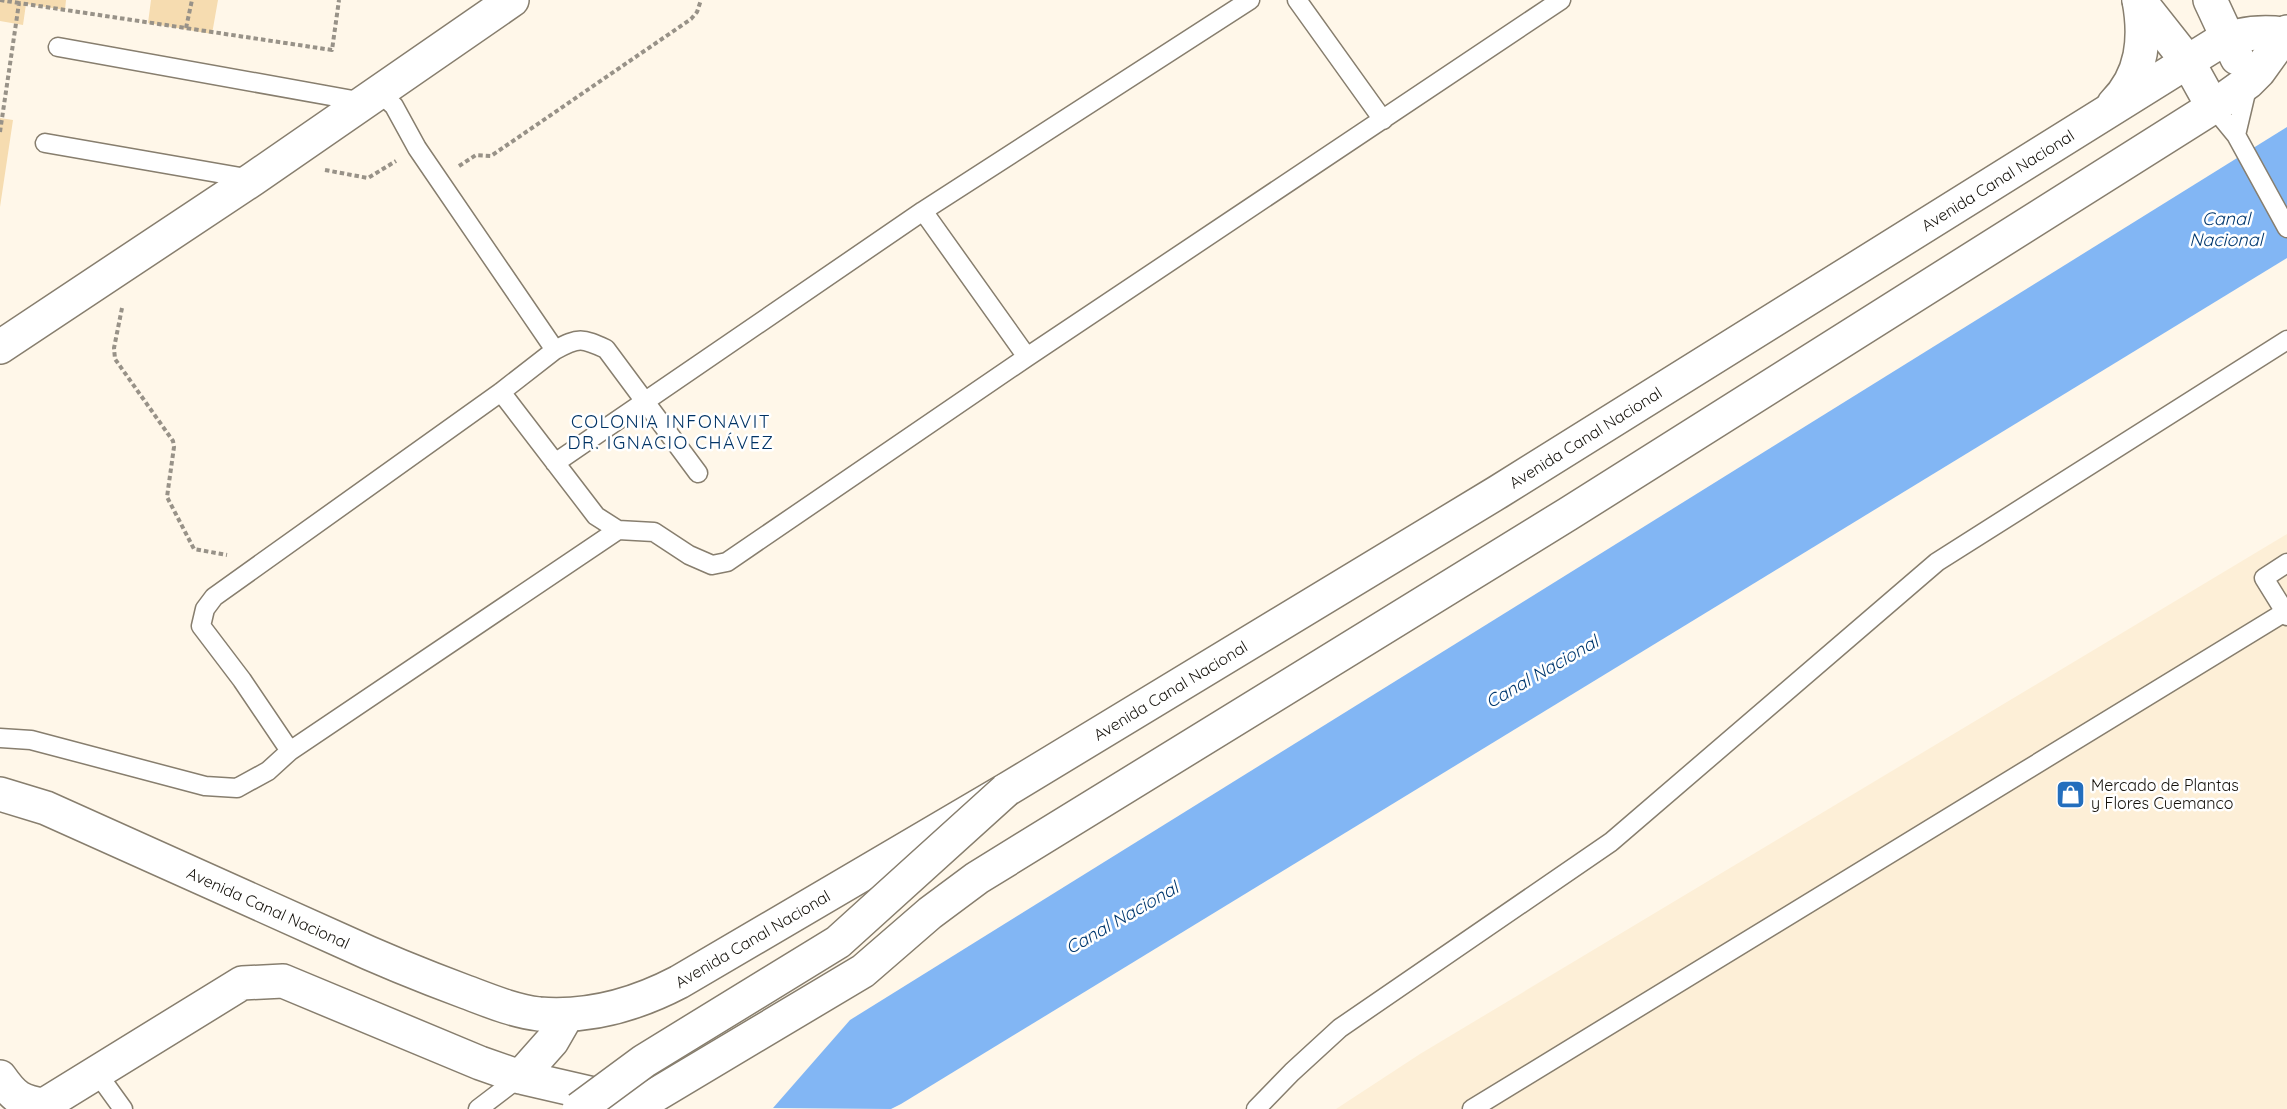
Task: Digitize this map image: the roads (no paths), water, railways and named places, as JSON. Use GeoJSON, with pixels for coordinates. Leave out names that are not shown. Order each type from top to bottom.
{"type":"FeatureCollection","features":[{"type":"Feature","properties":{"kind":"main road"},"geometry":{"type":"LineString","coordinates":[[0,346],[254,179],[512,0]]}},
{"type":"Feature","properties":{"kind":"main road"},"geometry":{"type":"LineString","coordinates":[[2139,0],[2188,62],[2213,107]]}},
{"type":"Feature","properties":{"kind":"main road"},"geometry":{"type":"LineString","coordinates":[[2104,114],[2121,98],[2133,79],[2141,57],[2144,38],[2139,0]]}},
{"type":"Feature","properties":{"kind":"main road"},"geometry":{"type":"LineString","coordinates":[[2210,0],[2248,82]]}},
{"type":"Feature","properties":{"kind":"main road","name":"Avenida Canal Nacional"},"geometry":{"type":"LineString","coordinates":[[0,794],[46,808],[406,970],[509,1008],[538,1014],[567,1015],[597,1012],[653,996],[1006,790],[1498,492],[2228,38],[2254,32],[2286,33]]}},
{"type":"Feature","properties":{"kind":"main road","name":"Avenida Canal Nacional"},"geometry":{"type":"LineString","coordinates":[[635,1107],[863,971],[930,913],[977,878],[1568,514],[2213,107],[2248,82],[2259,71],[2286,33]]}},
{"type":"Feature","properties":{"kind":"main road"},"geometry":{"type":"LineString","coordinates":[[579,1109],[644,1061],[838,942],[1006,790]]}},
{"type":"Feature","properties":{"kind":"main road"},"geometry":{"type":"LineString","coordinates":[[0,1077],[11,1094],[27,1103],[44,1106],[242,983],[283,981],[480,1063],[520,1077],[635,1107]]}},
{"type":"Feature","properties":{"kind":"main road"},"geometry":{"type":"LineString","coordinates":[[520,1077],[552,1041],[567,1015]]}},
{"type":"Feature","properties":{"kind":"lane"},"geometry":{"type":"LineString","coordinates":[[555,463],[923,211],[1250,0]]}},
{"type":"Feature","properties":{"kind":"lane"},"geometry":{"type":"LineString","coordinates":[[1297,0],[1383,120]]}},
{"type":"Feature","properties":{"kind":"lane"},"geometry":{"type":"LineString","coordinates":[[501,392],[596,516],[618,530],[654,532],[689,555],[712,565],[727,562],[1027,357],[1561,0]]}},
{"type":"Feature","properties":{"kind":"lane"},"geometry":{"type":"LineString","coordinates":[[58,47],[372,97],[394,106],[417,148],[555,350]]}},
{"type":"Feature","properties":{"kind":"lane"},"geometry":{"type":"LineString","coordinates":[[2239,141],[2248,82]]}},
{"type":"Feature","properties":{"kind":"lane"},"geometry":{"type":"LineString","coordinates":[[2213,107],[2239,141],[2287,228]]}},
{"type":"Feature","properties":{"kind":"lane"},"geometry":{"type":"LineString","coordinates":[[45,143],[254,179]]}},
{"type":"Feature","properties":{"kind":"lane"},"geometry":{"type":"LineString","coordinates":[[923,211],[1027,357]]}},
{"type":"Feature","properties":{"kind":"lane"},"geometry":{"type":"LineString","coordinates":[[290,751],[242,680],[201,626],[205,609],[214,597],[501,392],[555,350],[573,340],[589,342],[606,349],[698,473]]}},
{"type":"Feature","properties":{"kind":"lane"},"geometry":{"type":"LineString","coordinates":[[1256,1109],[1292,1071],[1340,1028],[1611,842],[1936,562],[2287,340]]}},
{"type":"Feature","properties":{"kind":"lane"},"geometry":{"type":"LineString","coordinates":[[0,738],[31,740],[194,783],[237,788],[268,771],[290,751],[618,530]]}},
{"type":"Feature","properties":{"kind":"lane"},"geometry":{"type":"LineString","coordinates":[[1472,1109],[2286,614],[2264,578],[2287,563]]}},
{"type":"Feature","properties":{"kind":"lane"},"geometry":{"type":"LineString","coordinates":[[97,1072],[123,1109]]}},
{"type":"Feature","properties":{"kind":"lane"},"geometry":{"type":"LineString","coordinates":[[477,1109],[520,1077]]}},
{"type":"Feature","properties":{"kind":"water","name":"Canal Nacional"},"geometry":{"type":"Polygon","coordinates":[[[2287,127],[2287,258],[901,1104],[891,1109],[773,1108],[850,1020],[2287,127]]]}},
{"type":"Feature","properties":{"kind":"place","name":"Mercado de Plantas y Flores Cuemanco"},"geometry":{"type":"Point","coordinates":[2070,794]}},
{"type":"Feature","properties":{"kind":"district","name":"COLONIA INFONAVIT DR. IGNACIO CHÁVEZ"},"geometry":{"type":"Point","coordinates":[671,432]}}]}
